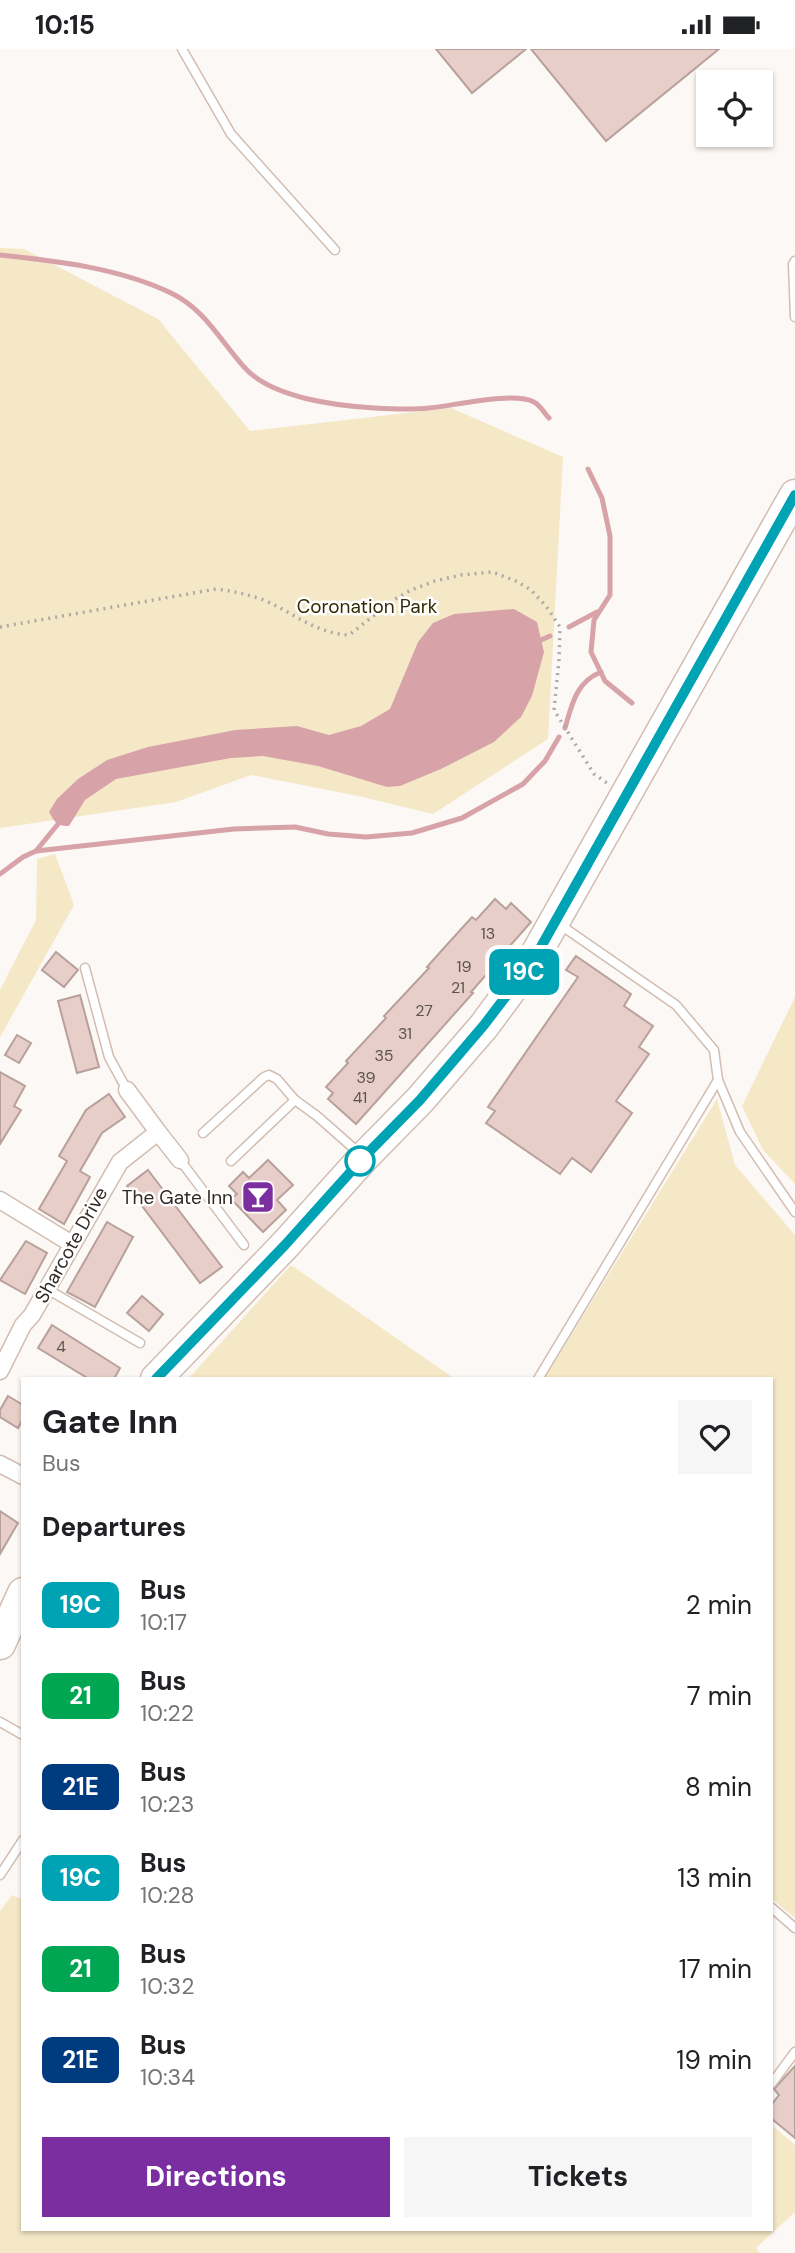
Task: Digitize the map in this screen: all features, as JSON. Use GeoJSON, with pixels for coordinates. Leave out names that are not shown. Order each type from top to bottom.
{"type":"FeatureCollection","features":[{"type":"Feature","properties":{"kind":"highway"},"geometry":{"type":"LineString","coordinates":[[158,1377],[420,1100],[484,1025],[533,961],[795,495]]}},
{"type":"Feature","properties":{"kind":"highway"},"geometry":{"type":"LineString","coordinates":[[0,1644],[21,1597]]}},
{"type":"Feature","properties":{"kind":"street"},"geometry":{"type":"LineString","coordinates":[[127,1090],[180,1160]]}},
{"type":"Feature","properties":{"kind":"street","name":"Sharcote Drive"},"geometry":{"type":"LineString","coordinates":[[0,1371],[23,1325],[32,1315],[120,1162],[158,1132]]}},
{"type":"Feature","properties":{"kind":"street"},"geometry":{"type":"LineString","coordinates":[[0,1200],[72,1244]]}},
{"type":"Feature","properties":{"kind":"street"},"geometry":{"type":"LineString","coordinates":[[0,1464],[21,1475]]}},
{"type":"Feature","properties":{"kind":"lane"},"geometry":{"type":"LineString","coordinates":[[182,49],[231,134],[335,250]]}},
{"type":"Feature","properties":{"kind":"lane"},"geometry":{"type":"LineString","coordinates":[[795,261],[795,317]]}},
{"type":"Feature","properties":{"kind":"lane"},"geometry":{"type":"LineString","coordinates":[[555,922],[676,1005],[714,1050],[718,1080],[740,1132],[795,1212]]}},
{"type":"Feature","properties":{"kind":"lane"},"geometry":{"type":"LineString","coordinates":[[85,968],[109,1057],[127,1090]]}},
{"type":"Feature","properties":{"kind":"lane"},"geometry":{"type":"LineString","coordinates":[[203,1133],[269,1075],[277,1079],[295,1100],[364,1157]]}},
{"type":"Feature","properties":{"kind":"lane"},"geometry":{"type":"LineString","coordinates":[[539,1377],[718,1080]]}},
{"type":"Feature","properties":{"kind":"lane"},"geometry":{"type":"LineString","coordinates":[[231,1161],[295,1100]]}},
{"type":"Feature","properties":{"kind":"lane"},"geometry":{"type":"LineString","coordinates":[[180,1160],[244,1245]]}},
{"type":"Feature","properties":{"kind":"lane"},"geometry":{"type":"LineString","coordinates":[[47,1289],[140,1343]]}},
{"type":"Feature","properties":{"kind":"lane"},"geometry":{"type":"LineString","coordinates":[[0,1723],[21,1734]]}},
{"type":"Feature","properties":{"kind":"lane"},"geometry":{"type":"LineString","coordinates":[[0,1875],[21,1843]]}},
{"type":"Feature","properties":{"kind":"lane"},"geometry":{"type":"LineString","coordinates":[[773,1909],[795,1928]]}},
{"type":"Feature","properties":{"kind":"lane"},"geometry":{"type":"LineString","coordinates":[[773,2082],[795,2052]]}},
{"type":"Feature","properties":{"kind":"path"},"geometry":{"type":"LineString","coordinates":[[0,627],[216,589],[263,600],[331,634],[349,635],[395,599],[411,590],[461,575],[492,572],[531,590],[560,627],[554,711],[594,774],[627,795]]}},
{"type":"Feature","properties":{"kind":"green space","name":"Coronation Park"},"geometry":{"type":"Polygon","coordinates":[[[0,248],[24,249],[158,319],[250,431],[451,408],[563,457],[548,739],[433,814],[251,775],[176,802],[0,828],[0,248]]]}},
{"type":"Feature","properties":{"kind":"green space"},"geometry":{"type":"Polygon","coordinates":[[[55,854],[74,905],[0,1037],[0,990],[36,920],[37,859],[55,854]]]}},
{"type":"Feature","properties":{"kind":"green space"},"geometry":{"type":"Polygon","coordinates":[[[795,997],[795,1184],[763,1150],[742,1106],[795,997]]]}},
{"type":"Feature","properties":{"kind":"green space"},"geometry":{"type":"Polygon","coordinates":[[[717,1099],[735,1165],[795,1235],[795,1918],[773,1900],[773,1377],[545,1377],[717,1099]]]}},
{"type":"Feature","properties":{"kind":"green space"},"geometry":{"type":"Polygon","coordinates":[[[291,1265],[452,1377],[190,1377],[291,1265]]]}},
{"type":"Feature","properties":{"kind":"green space"},"geometry":{"type":"Polygon","coordinates":[[[12,1895],[21,1899],[21,2231],[773,2231],[773,2126],[795,2145],[795,2212],[756,2248],[760,2253],[0,2253],[0,1911],[12,1895]]]}},
{"type":"Feature","properties":{"kind":"shaded area"},"geometry":{"type":"Polygon","coordinates":[[[514,609],[537,622],[544,652],[532,696],[521,717],[494,742],[441,769],[400,786],[387,787],[318,766],[263,756],[231,758],[116,779],[85,800],[69,826],[56,823],[49,812],[57,799],[78,779],[107,760],[148,747],[235,730],[297,726],[329,735],[361,726],[390,709],[418,642],[433,623],[454,614],[514,609]]]}},
{"type":"Feature","properties":{"kind":"building"},"geometry":{"type":"Polygon","coordinates":[[[436,49],[526,49],[472,93],[436,49]]]}},
{"type":"Feature","properties":{"kind":"building"},"geometry":{"type":"Polygon","coordinates":[[[531,49],[719,49],[606,141],[531,49]]]}},
{"type":"Feature","properties":{"kind":"building"},"geometry":{"type":"Polygon","coordinates":[[[495,899],[506,909],[511,903],[531,922],[492,966],[471,992],[473,993],[356,1124],[328,1099],[333,1093],[326,1087],[443,949],[472,917],[476,920],[495,899]]]}},
{"type":"Feature","properties":{"kind":"building"},"geometry":{"type":"Polygon","coordinates":[[[56,952],[78,970],[64,987],[42,970],[56,952]]]}},
{"type":"Feature","properties":{"kind":"building"},"geometry":{"type":"Polygon","coordinates":[[[576,956],[631,994],[624,1006],[653,1026],[639,1047],[649,1054],[616,1101],[632,1113],[591,1172],[572,1158],[560,1174],[486,1123],[495,1111],[488,1107],[578,977],[566,970],[576,956]]]}},
{"type":"Feature","properties":{"kind":"building"},"geometry":{"type":"Polygon","coordinates":[[[80,995],[99,1067],[77,1073],[58,1001],[80,995]]]}},
{"type":"Feature","properties":{"kind":"building"},"geometry":{"type":"Polygon","coordinates":[[[17,1035],[31,1043],[19,1063],[5,1055],[17,1035]]]}},
{"type":"Feature","properties":{"kind":"building"},"geometry":{"type":"Polygon","coordinates":[[[0,1072],[25,1086],[14,1106],[21,1110],[0,1144],[0,1072]]]}},
{"type":"Feature","properties":{"kind":"building"},"geometry":{"type":"Polygon","coordinates":[[[109,1094],[125,1117],[102,1133],[80,1171],[90,1177],[64,1224],[39,1209],[67,1161],[59,1156],[86,1110],[109,1094]]]}},
{"type":"Feature","properties":{"kind":"building","name":"The Gate Inn"},"geometry":{"type":"Polygon","coordinates":[[[268,1160],[293,1185],[277,1200],[286,1210],[263,1232],[231,1199],[237,1194],[229,1186],[243,1172],[249,1178],[268,1160]]]}},
{"type":"Feature","properties":{"kind":"building"},"geometry":{"type":"Polygon","coordinates":[[[148,1170],[222,1267],[200,1283],[127,1186],[148,1170]]]}},
{"type":"Feature","properties":{"kind":"building"},"geometry":{"type":"Polygon","coordinates":[[[107,1222],[133,1237],[95,1307],[67,1292],[107,1222]]]}},
{"type":"Feature","properties":{"kind":"building"},"geometry":{"type":"Polygon","coordinates":[[[26,1241],[47,1253],[25,1294],[0,1280],[26,1241]]]}},
{"type":"Feature","properties":{"kind":"building"},"geometry":{"type":"Polygon","coordinates":[[[142,1296],[163,1314],[149,1331],[127,1313],[142,1296]]]}},
{"type":"Feature","properties":{"kind":"building"},"geometry":{"type":"Polygon","coordinates":[[[52,1325],[120,1368],[115,1377],[86,1377],[38,1348],[52,1325]]]}},
{"type":"Feature","properties":{"kind":"building"},"geometry":{"type":"Polygon","coordinates":[[[8,1396],[21,1404],[21,1423],[18,1428],[0,1417],[0,1410],[8,1396]]]}},
{"type":"Feature","properties":{"kind":"building"},"geometry":{"type":"Polygon","coordinates":[[[0,1511],[18,1523],[0,1554],[0,1511]]]}},
{"type":"Feature","properties":{"kind":"building"},"geometry":{"type":"Polygon","coordinates":[[[795,2066],[795,2138],[773,2120],[773,2103],[779,2095],[774,2089],[795,2066]]]}},
{"type":"Feature","properties":{"kind":"waterway"},"geometry":{"type":"LineString","coordinates":[[0,255],[65,263],[109,272],[151,284],[171,293],[203,317],[245,368],[271,387],[288,393],[342,405],[395,409],[525,399],[536,403],[549,418]]}},
{"type":"Feature","properties":{"kind":"waterway"},"geometry":{"type":"LineString","coordinates":[[588,469],[602,498],[610,536],[610,595],[594,620],[591,652],[605,681],[632,703]]}},
{"type":"Feature","properties":{"kind":"waterway"},"geometry":{"type":"LineString","coordinates":[[569,627],[597,612]]}},
{"type":"Feature","properties":{"kind":"waterway"},"geometry":{"type":"LineString","coordinates":[[541,640],[550,636]]}},
{"type":"Feature","properties":{"kind":"waterway"},"geometry":{"type":"LineString","coordinates":[[565,728],[580,688],[601,672]]}},
{"type":"Feature","properties":{"kind":"waterway"},"geometry":{"type":"LineString","coordinates":[[0,874],[36,851],[234,829],[295,827],[328,834],[366,837],[412,833],[462,818],[523,784],[545,761],[559,737]]}},
{"type":"Feature","properties":{"kind":"waterway"},"geometry":{"type":"LineString","coordinates":[[36,851],[58,824]]}},
{"type":"Feature","properties":{"kind":"bus line","name":"19C"},"geometry":{"type":"LineString","coordinates":[[158,1377],[420,1100],[484,1025],[533,961],[795,495]]}},
{"type":"Feature","properties":{"kind":"place","name":"The Gate Inn"},"geometry":{"type":"Point","coordinates":[258,1197]}}]}
